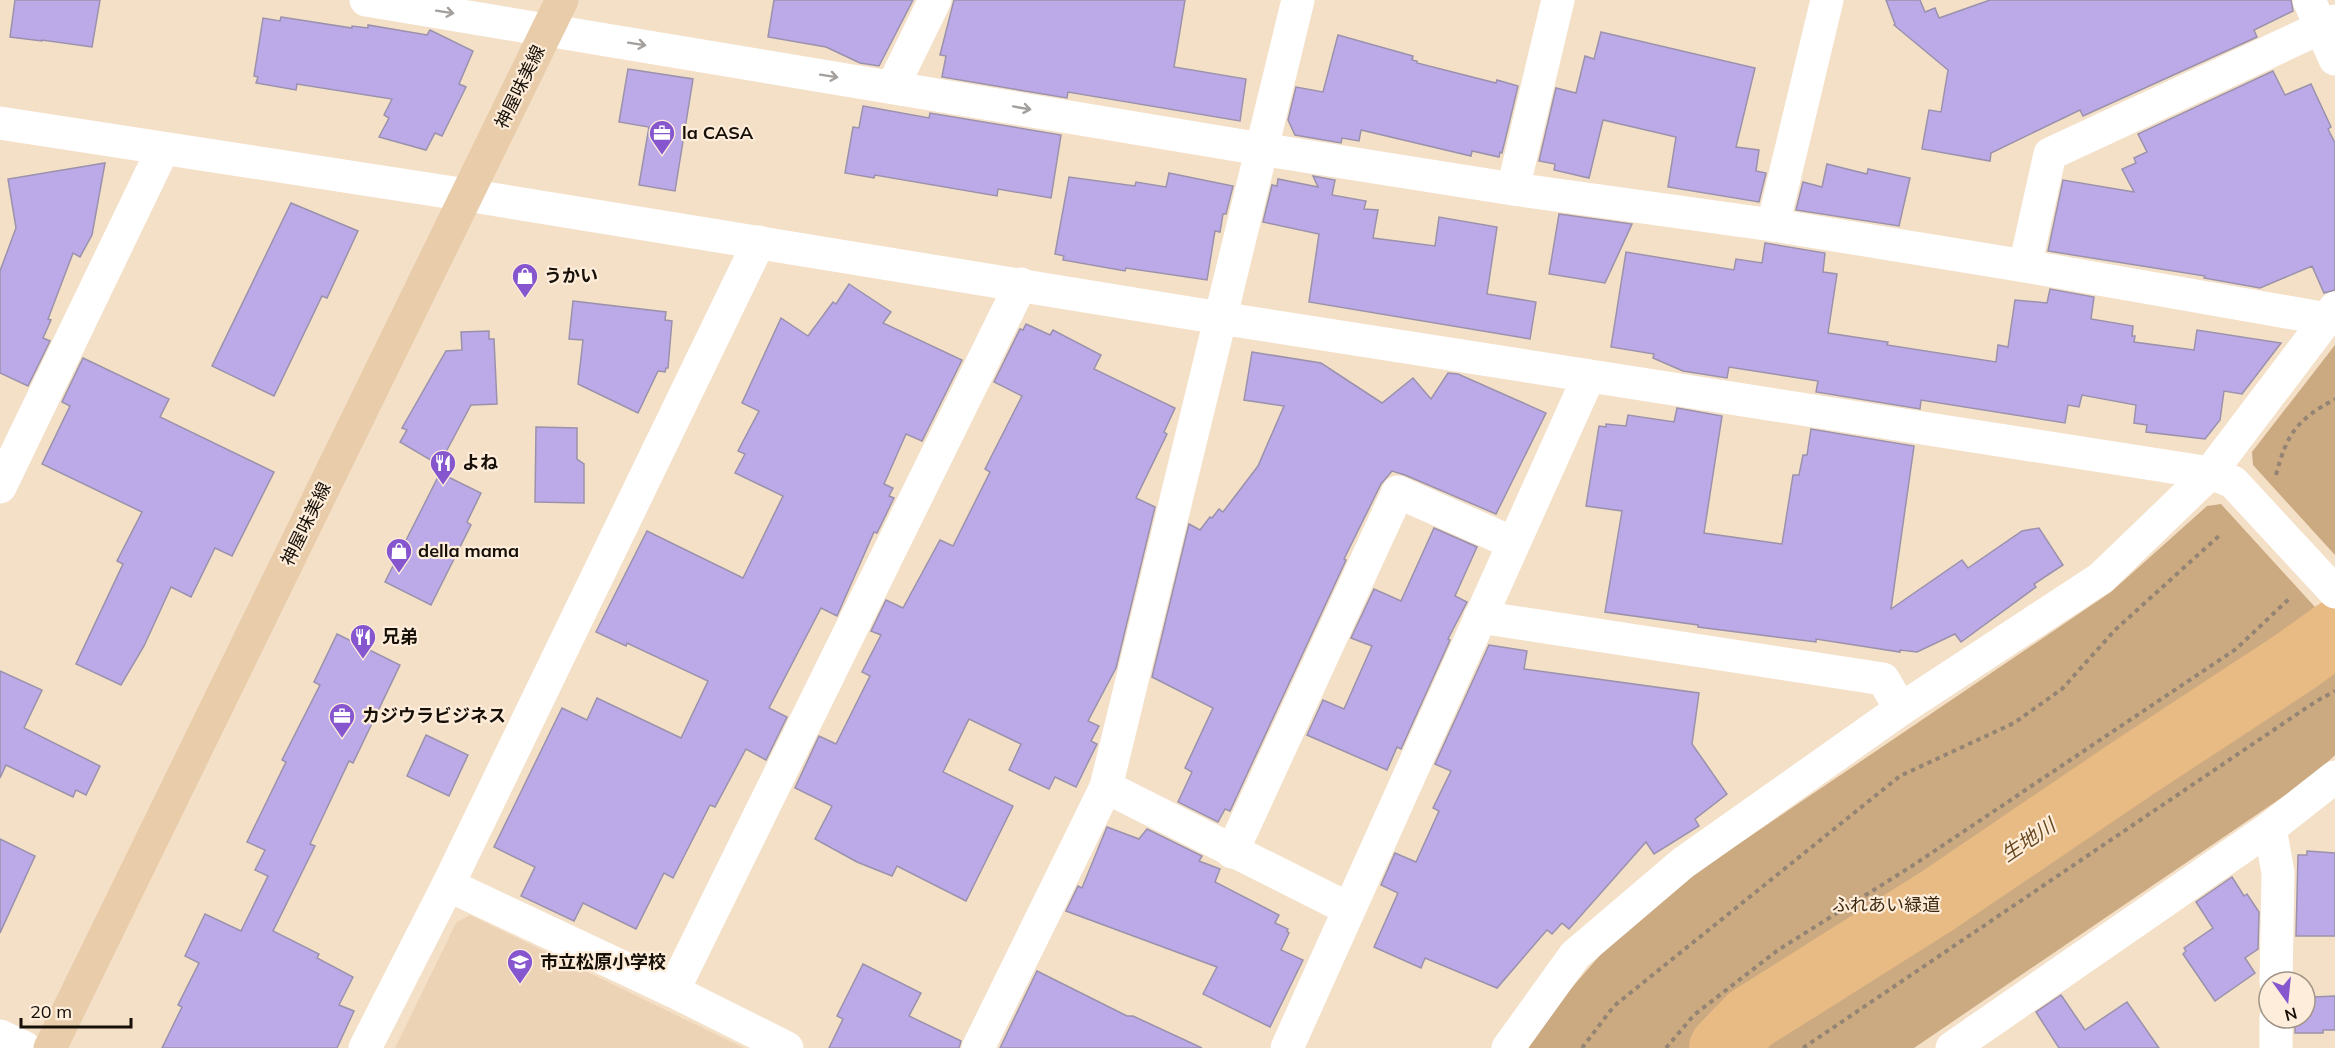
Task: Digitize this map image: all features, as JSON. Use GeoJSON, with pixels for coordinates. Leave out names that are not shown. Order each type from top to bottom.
{"type":"FeatureCollection","features":[{"type":"Feature","properties":{"kind":"main road","name":"神屋味美線"},"geometry":{"type":"LineString","coordinates":[[50,1048],[562,0]]}},
{"type":"Feature","properties":{"kind":"street"},"geometry":{"type":"LineString","coordinates":[[366,0],[893,86],[1260,149],[1514,189],[1773,225],[2331,314],[2221,477],[2101,578],[1901,709],[1683,863],[1575,955],[1508,1048]]}},
{"type":"Feature","properties":{"kind":"street"},"geometry":{"type":"LineString","coordinates":[[893,86],[935,0]]}},
{"type":"Feature","properties":{"kind":"street"},"geometry":{"type":"LineString","coordinates":[[978,1048],[1106,788],[1298,0]]}},
{"type":"Feature","properties":{"kind":"street"},"geometry":{"type":"LineString","coordinates":[[1514,189],[1558,0]]}},
{"type":"Feature","properties":{"kind":"street"},"geometry":{"type":"LineString","coordinates":[[1773,225],[1827,0]]}},
{"type":"Feature","properties":{"kind":"street"},"geometry":{"type":"LineString","coordinates":[[2025,266],[2050,154],[2322,16],[2335,59]]}},
{"type":"Feature","properties":{"kind":"street"},"geometry":{"type":"LineString","coordinates":[[0,123],[467,195],[1220,318],[2221,477],[2335,592]]}},
{"type":"Feature","properties":{"kind":"street"},"geometry":{"type":"LineString","coordinates":[[0,487],[163,149]]}},
{"type":"Feature","properties":{"kind":"street"},"geometry":{"type":"LineString","coordinates":[[365,1048],[448,885],[759,242]]}},
{"type":"Feature","properties":{"kind":"street"},"geometry":{"type":"LineString","coordinates":[[673,991],[1021,284]]}},
{"type":"Feature","properties":{"kind":"street"},"geometry":{"type":"LineString","coordinates":[[1287,1048],[1589,376]]}},
{"type":"Feature","properties":{"kind":"street"},"geometry":{"type":"LineString","coordinates":[[1232,852],[1398,492],[1513,543]]}},
{"type":"Feature","properties":{"kind":"street"},"geometry":{"type":"LineString","coordinates":[[1480,617],[1883,679],[1901,709]]}},
{"type":"Feature","properties":{"kind":"street"},"geometry":{"type":"LineString","coordinates":[[1952,1048],[2270,828],[2335,777]]}},
{"type":"Feature","properties":{"kind":"street"},"geometry":{"type":"LineString","coordinates":[[1106,788],[1349,909]]}},
{"type":"Feature","properties":{"kind":"street"},"geometry":{"type":"LineString","coordinates":[[2270,828],[2278,873],[2277,970]]}},
{"type":"Feature","properties":{"kind":"street"},"geometry":{"type":"LineString","coordinates":[[448,885],[673,991],[787,1048]]}},
{"type":"Feature","properties":{"kind":"street"},"geometry":{"type":"LineString","coordinates":[[2276,1030],[2276,1048]]}},
{"type":"Feature","properties":{"kind":"street"},"geometry":{"type":"LineString","coordinates":[[0,1036],[25,1048]]}},
{"type":"Feature","properties":{"kind":"path"},"geometry":{"type":"LineString","coordinates":[[2276,475],[2284,445],[2308,414],[2335,399]]}},
{"type":"Feature","properties":{"kind":"path"},"geometry":{"type":"LineString","coordinates":[[1582,1048],[1614,1006],[1900,776],[2014,723],[2062,688],[2115,630],[2221,534]]}},
{"type":"Feature","properties":{"kind":"path"},"geometry":{"type":"LineString","coordinates":[[1666,1048],[1694,1015],[1778,950],[1912,866],[2236,650],[2293,595]]}},
{"type":"Feature","properties":{"kind":"path"},"geometry":{"type":"LineString","coordinates":[[1803,1048],[2314,702],[2335,691]]}},
{"type":"Feature","properties":{"kind":"shaded area","name":"市立松原小学校"},"geometry":{"type":"Polygon","coordinates":[[[470,915],[744,1048],[395,1048],[456,923],[470,915]]]}},
{"type":"Feature","properties":{"kind":"green space"},"geometry":{"type":"Polygon","coordinates":[[[2335,345],[2335,555],[2253,465],[2252,452],[2335,345]]]}},
{"type":"Feature","properties":{"kind":"green space","name":"ふれあい緑道"},"geometry":{"type":"Polygon","coordinates":[[[2221,504],[2335,629],[2335,755],[2312,777],[1914,1048],[1525,1048],[1554,1008],[1602,953],[1678,885],[2111,592],[2207,506],[2221,504]]]}},
{"type":"Feature","properties":{"kind":"building"},"geometry":{"type":"Polygon","coordinates":[[[15,0],[100,0],[92,47],[10,37],[15,0]]]}},
{"type":"Feature","properties":{"kind":"building"},"geometry":{"type":"Polygon","coordinates":[[[774,0],[913,0],[879,66],[860,63],[826,47],[768,37],[774,0]]]}},
{"type":"Feature","properties":{"kind":"building"},"geometry":{"type":"Polygon","coordinates":[[[954,0],[1185,0],[1174,67],[1246,79],[1240,121],[1068,92],[1067,98],[942,77],[946,56],[940,55],[954,0]]]}},
{"type":"Feature","properties":{"kind":"building"},"geometry":{"type":"Polygon","coordinates":[[[1886,0],[1920,0],[1925,12],[1935,8],[1939,18],[1990,0],[2291,0],[2293,11],[2254,30],[2257,37],[2083,116],[2080,110],[1991,153],[1990,161],[1922,149],[1929,110],[1941,112],[1948,70],[1894,25],[1886,0]]]}},
{"type":"Feature","properties":{"kind":"building"},"geometry":{"type":"Polygon","coordinates":[[[281,17],[352,28],[352,26],[368,28],[368,25],[427,35],[430,30],[473,51],[459,84],[466,87],[442,136],[435,133],[426,150],[379,137],[389,118],[384,115],[392,99],[297,84],[296,90],[256,83],[258,77],[254,76],[263,18],[280,21],[281,17]]]}},
{"type":"Feature","properties":{"kind":"building"},"geometry":{"type":"Polygon","coordinates":[[[1601,32],[1755,68],[1736,147],[1759,150],[1756,171],[1766,173],[1759,202],[1668,187],[1676,137],[1603,120],[1589,178],[1554,170],[1555,164],[1539,161],[1556,88],[1576,93],[1585,56],[1594,59],[1601,32]]]}},
{"type":"Feature","properties":{"kind":"building"},"geometry":{"type":"Polygon","coordinates":[[[1338,35],[1413,56],[1412,60],[1417,63],[1496,83],[1497,80],[1518,86],[1502,153],[1500,152],[1499,157],[1472,151],[1471,156],[1361,130],[1359,141],[1342,138],[1341,143],[1295,135],[1288,120],[1296,87],[1323,92],[1338,35]]]}},
{"type":"Feature","properties":{"kind":"building","name":"la CASA"},"geometry":{"type":"Polygon","coordinates":[[[628,69],[693,79],[675,191],[639,185],[649,127],[619,122],[628,69]]]}},
{"type":"Feature","properties":{"kind":"building"},"geometry":{"type":"Polygon","coordinates":[[[2273,71],[2285,95],[2311,84],[2331,127],[2328,129],[2335,143],[2335,290],[2324,293],[2312,266],[2260,288],[2204,278],[2205,276],[2048,251],[2063,180],[2134,192],[2122,169],[2136,163],[2134,158],[2147,152],[2138,134],[2273,71]]]}},
{"type":"Feature","properties":{"kind":"building"},"geometry":{"type":"Polygon","coordinates":[[[863,106],[929,118],[930,113],[1061,135],[1051,198],[998,189],[997,196],[875,175],[874,178],[845,173],[853,127],[859,128],[863,106]]]}},
{"type":"Feature","properties":{"kind":"building"},"geometry":{"type":"Polygon","coordinates":[[[105,163],[92,235],[80,257],[73,253],[43,338],[50,341],[28,386],[0,373],[0,271],[16,228],[8,179],[105,163]]]}},
{"type":"Feature","properties":{"kind":"building"},"geometry":{"type":"Polygon","coordinates":[[[1827,164],[1867,174],[1868,169],[1910,178],[1899,226],[1796,210],[1803,182],[1822,187],[1827,164]]]}},
{"type":"Feature","properties":{"kind":"building"},"geometry":{"type":"Polygon","coordinates":[[[1169,173],[1233,186],[1226,214],[1223,214],[1220,232],[1215,231],[1207,280],[1126,268],[1125,271],[1063,260],[1064,256],[1055,254],[1069,177],[1135,186],[1136,182],[1166,187],[1169,173]]]}},
{"type":"Feature","properties":{"kind":"building"},"geometry":{"type":"Polygon","coordinates":[[[1313,176],[1335,180],[1332,195],[1366,201],[1364,209],[1378,210],[1373,238],[1435,246],[1439,217],[1497,227],[1487,294],[1536,302],[1530,339],[1309,302],[1319,234],[1263,222],[1272,185],[1277,186],[1278,179],[1318,187],[1313,176]]]}},
{"type":"Feature","properties":{"kind":"building"},"geometry":{"type":"Polygon","coordinates":[[[291,203],[358,231],[327,298],[322,296],[274,396],[212,366],[291,203]]]}},
{"type":"Feature","properties":{"kind":"building"},"geometry":{"type":"Polygon","coordinates":[[[1559,214],[1632,224],[1605,283],[1549,274],[1559,214]]]}},
{"type":"Feature","properties":{"kind":"building"},"geometry":{"type":"Polygon","coordinates":[[[1765,243],[1825,253],[1823,272],[1837,274],[1828,333],[1888,342],[1887,345],[1996,362],[1998,345],[2008,347],[2015,300],[2047,303],[2050,289],[2094,297],[2091,319],[2133,326],[2134,342],[2194,350],[2197,330],[2281,343],[2242,394],[2224,391],[2220,420],[2205,439],[2146,432],[2147,425],[2134,423],[2136,405],[2082,395],[2079,407],[2068,405],[2065,423],[1921,400],[1920,409],[1816,392],[1818,381],[1729,367],[1727,378],[1683,371],[1653,358],[1654,354],[1611,347],[1626,252],[1734,270],[1736,259],[1762,263],[1765,243]]]}},
{"type":"Feature","properties":{"kind":"building"},"geometry":{"type":"Polygon","coordinates":[[[849,284],[891,312],[883,323],[962,360],[922,441],[906,434],[884,484],[893,488],[889,496],[894,498],[877,533],[874,532],[837,616],[821,608],[769,708],[787,717],[766,760],[746,749],[715,807],[710,805],[673,878],[664,873],[636,929],[583,903],[574,921],[521,896],[535,867],[494,847],[562,708],[587,720],[597,698],[681,738],[708,681],[627,643],[626,646],[596,632],[647,531],[743,578],[783,496],[735,473],[745,454],[738,451],[759,411],[742,403],[781,318],[808,336],[833,302],[836,304],[849,284]]]}},
{"type":"Feature","properties":{"kind":"building"},"geometry":{"type":"Polygon","coordinates":[[[573,301],[666,312],[665,320],[672,321],[668,368],[665,372],[658,371],[638,413],[578,384],[583,340],[569,339],[573,301]]]}},
{"type":"Feature","properties":{"kind":"building"},"geometry":{"type":"Polygon","coordinates":[[[1026,324],[1050,335],[1053,330],[1101,355],[1094,369],[1175,408],[1164,432],[1167,434],[1136,498],[1155,507],[1116,668],[1088,721],[1099,726],[1091,741],[1097,744],[1076,787],[1055,777],[1049,789],[1009,770],[1021,744],[969,719],[943,772],[1013,806],[966,901],[897,866],[892,876],[857,862],[815,839],[832,806],[795,788],[819,736],[836,744],[870,676],[862,672],[881,635],[871,631],[886,600],[903,608],[940,540],[953,546],[990,472],[985,469],[1022,396],[994,382],[1020,329],[1023,330],[1026,324]]]}},
{"type":"Feature","properties":{"kind":"building"},"geometry":{"type":"Polygon","coordinates":[[[489,331],[489,339],[494,339],[497,404],[471,405],[439,465],[400,442],[407,430],[402,428],[446,351],[462,350],[461,332],[489,331]]]}},
{"type":"Feature","properties":{"kind":"building"},"geometry":{"type":"Polygon","coordinates":[[[1252,352],[1321,363],[1382,403],[1413,378],[1431,399],[1448,373],[1458,374],[1546,413],[1496,514],[1392,471],[1381,484],[1344,559],[1346,560],[1230,811],[1225,809],[1218,822],[1178,802],[1192,772],[1185,768],[1213,708],[1152,677],[1189,524],[1200,530],[1219,509],[1223,512],[1258,466],[1284,406],[1244,400],[1252,352]]]}},
{"type":"Feature","properties":{"kind":"building"},"geometry":{"type":"Polygon","coordinates":[[[83,358],[169,399],[160,417],[274,472],[232,556],[215,548],[191,597],[171,587],[144,646],[121,685],[76,664],[123,564],[117,561],[142,512],[42,464],[70,406],[62,402],[83,358]]]}},
{"type":"Feature","properties":{"kind":"building"},"geometry":{"type":"Polygon","coordinates":[[[1677,408],[1722,416],[1704,533],[1782,544],[1793,475],[1799,475],[1803,455],[1807,455],[1811,429],[1914,446],[1891,609],[1962,560],[1968,568],[2022,531],[2039,528],[2063,565],[2034,584],[2036,587],[1961,642],[1955,634],[1917,652],[1900,650],[1900,652],[1816,639],[1816,642],[1698,627],[1698,625],[1605,612],[1622,511],[1586,506],[1599,426],[1606,427],[1606,424],[1626,426],[1628,415],[1674,422],[1677,408]]]}},
{"type":"Feature","properties":{"kind":"building"},"geometry":{"type":"Polygon","coordinates":[[[536,427],[577,428],[577,459],[584,464],[584,503],[535,502],[536,427]]]}},
{"type":"Feature","properties":{"kind":"building"},"geometry":{"type":"Polygon","coordinates":[[[440,473],[481,493],[467,522],[471,525],[431,605],[385,582],[440,473]]]}},
{"type":"Feature","properties":{"kind":"building"},"geometry":{"type":"Polygon","coordinates":[[[1434,528],[1477,547],[1455,596],[1467,602],[1448,639],[1450,640],[1401,749],[1397,747],[1387,770],[1307,735],[1323,700],[1344,709],[1372,646],[1351,638],[1374,589],[1401,601],[1434,528]]]}},
{"type":"Feature","properties":{"kind":"building"},"geometry":{"type":"Polygon","coordinates":[[[337,634],[400,665],[353,763],[349,761],[310,844],[315,846],[273,931],[319,954],[317,958],[353,977],[339,1005],[354,1011],[337,1048],[162,1048],[182,1007],[178,1005],[199,963],[185,956],[205,914],[241,931],[268,876],[255,870],[265,850],[247,842],[286,762],[282,760],[320,685],[314,682],[337,634]]]}},
{"type":"Feature","properties":{"kind":"building"},"geometry":{"type":"Polygon","coordinates":[[[1489,645],[1527,651],[1524,669],[1699,693],[1692,744],[1727,794],[1695,819],[1699,826],[1654,854],[1646,842],[1569,929],[1562,923],[1552,934],[1547,930],[1497,988],[1425,958],[1421,968],[1374,947],[1398,893],[1381,885],[1395,853],[1416,862],[1439,811],[1433,808],[1451,771],[1435,764],[1489,645]]]}},
{"type":"Feature","properties":{"kind":"building"},"geometry":{"type":"Polygon","coordinates":[[[0,671],[42,690],[24,728],[100,766],[86,795],[76,790],[73,797],[6,765],[0,778],[0,671]]]}},
{"type":"Feature","properties":{"kind":"building"},"geometry":{"type":"Polygon","coordinates":[[[426,735],[468,755],[449,796],[407,776],[426,735]]]}},
{"type":"Feature","properties":{"kind":"building"},"geometry":{"type":"Polygon","coordinates":[[[1107,827],[1139,839],[1147,829],[1202,856],[1199,861],[1220,869],[1215,882],[1279,915],[1275,923],[1288,929],[1289,933],[1281,950],[1303,960],[1270,1027],[1203,994],[1217,967],[1066,911],[1078,886],[1082,888],[1107,827]]]}},
{"type":"Feature","properties":{"kind":"building"},"geometry":{"type":"Polygon","coordinates":[[[0,839],[35,856],[0,933],[0,839]]]}},
{"type":"Feature","properties":{"kind":"building"},"geometry":{"type":"Polygon","coordinates":[[[2307,851],[2335,853],[2335,936],[2296,936],[2298,855],[2307,855],[2307,851]]]}},
{"type":"Feature","properties":{"kind":"building"},"geometry":{"type":"Polygon","coordinates":[[[2232,877],[2244,896],[2247,894],[2259,912],[2258,949],[2245,958],[2255,973],[2215,1001],[2183,954],[2186,951],[2184,948],[2213,928],[2196,902],[2232,877]]]}},
{"type":"Feature","properties":{"kind":"building"},"geometry":{"type":"Polygon","coordinates":[[[863,964],[921,993],[909,1016],[961,1041],[959,1048],[829,1048],[843,1019],[837,1016],[863,964]]]}},
{"type":"Feature","properties":{"kind":"building"},"geometry":{"type":"Polygon","coordinates":[[[1037,971],[1127,1016],[1133,1016],[1202,1048],[1000,1048],[1037,971]]]}},
{"type":"Feature","properties":{"kind":"building"},"geometry":{"type":"Polygon","coordinates":[[[2061,995],[2085,1030],[2127,1002],[2159,1048],[2059,1048],[2036,1012],[2061,995]]]}},
{"type":"Feature","properties":{"kind":"building"},"geometry":{"type":"Polygon","coordinates":[[[2335,996],[2335,1030],[2323,1030],[2323,1033],[2295,1033],[2295,1030],[2317,1030],[2317,997],[2335,996]]]}},
{"type":"Feature","properties":{"kind":"waterway","name":"生地川"},"geometry":{"type":"LineString","coordinates":[[1722,1048],[1750,1019],[1937,901],[2335,633]]}},
{"type":"Feature","properties":{"kind":"place","name":"la CASA"},"geometry":{"type":"Point","coordinates":[662,156]}},
{"type":"Feature","properties":{"kind":"place","name":"うかい"},"geometry":{"type":"Point","coordinates":[525,299]}},
{"type":"Feature","properties":{"kind":"place","name":"よね"},"geometry":{"type":"Point","coordinates":[443,486]}},
{"type":"Feature","properties":{"kind":"place","name":"della mama"},"geometry":{"type":"Point","coordinates":[399,574]}},
{"type":"Feature","properties":{"kind":"place","name":"兄弟"},"geometry":{"type":"Point","coordinates":[363,660]}},
{"type":"Feature","properties":{"kind":"place","name":"カジウラビジネス"},"geometry":{"type":"Point","coordinates":[342,739]}},
{"type":"Feature","properties":{"kind":"place","name":"市立松原小学校"},"geometry":{"type":"Point","coordinates":[520,985]}}]}
